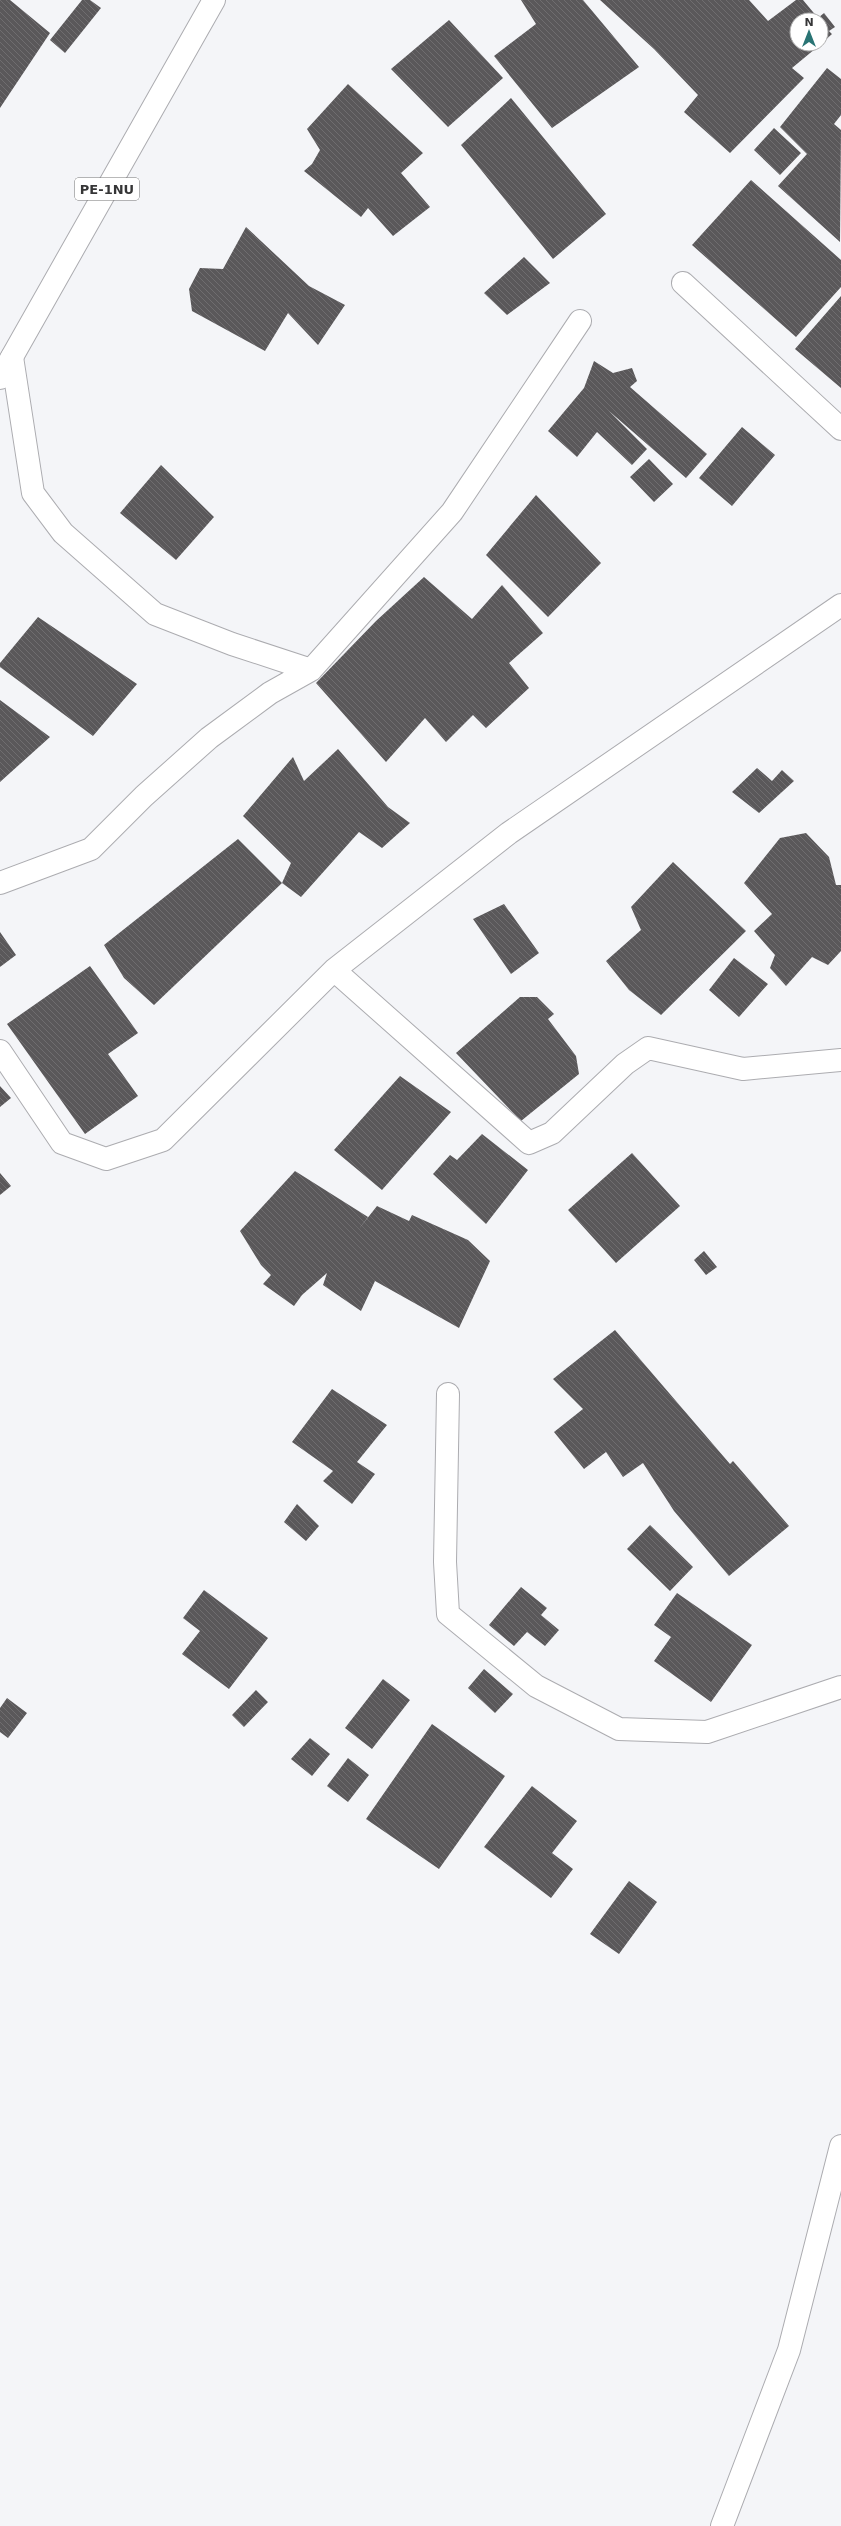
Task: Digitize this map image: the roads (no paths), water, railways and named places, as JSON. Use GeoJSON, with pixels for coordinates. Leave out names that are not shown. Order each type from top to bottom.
{"type":"FeatureCollection","features":[{"type":"Feature","properties":{"kind":"street","name":"PE-1NU"},"geometry":{"type":"LineString","coordinates":[[0,378],[214,0]]}},
{"type":"Feature","properties":{"kind":"street"},"geometry":{"type":"LineString","coordinates":[[683,283],[841,429]]}},
{"type":"Feature","properties":{"kind":"street"},"geometry":{"type":"LineString","coordinates":[[0,883],[91,849],[144,796],[209,738],[270,693],[311,670],[452,512],[580,321]]}},
{"type":"Feature","properties":{"kind":"street"},"geometry":{"type":"LineString","coordinates":[[12,357],[33,493],[64,533],[155,614],[232,644],[311,670]]}},
{"type":"Feature","properties":{"kind":"street"},"geometry":{"type":"LineString","coordinates":[[0,1051],[62,1143],[106,1159],[164,1140],[334,970],[509,833],[841,604]]}},
{"type":"Feature","properties":{"kind":"street"},"geometry":{"type":"LineString","coordinates":[[334,970],[530,1143],[552,1133],[625,1064],[648,1048],[743,1069],[841,1060]]}},
{"type":"Feature","properties":{"kind":"street"},"geometry":{"type":"LineString","coordinates":[[448,1394],[445,1562],[448,1614],[536,1686],[619,1729],[707,1732],[841,1687]]}},
{"type":"Feature","properties":{"kind":"street"},"geometry":{"type":"LineString","coordinates":[[722,2526],[789,2350],[841,2146]]}}]}
